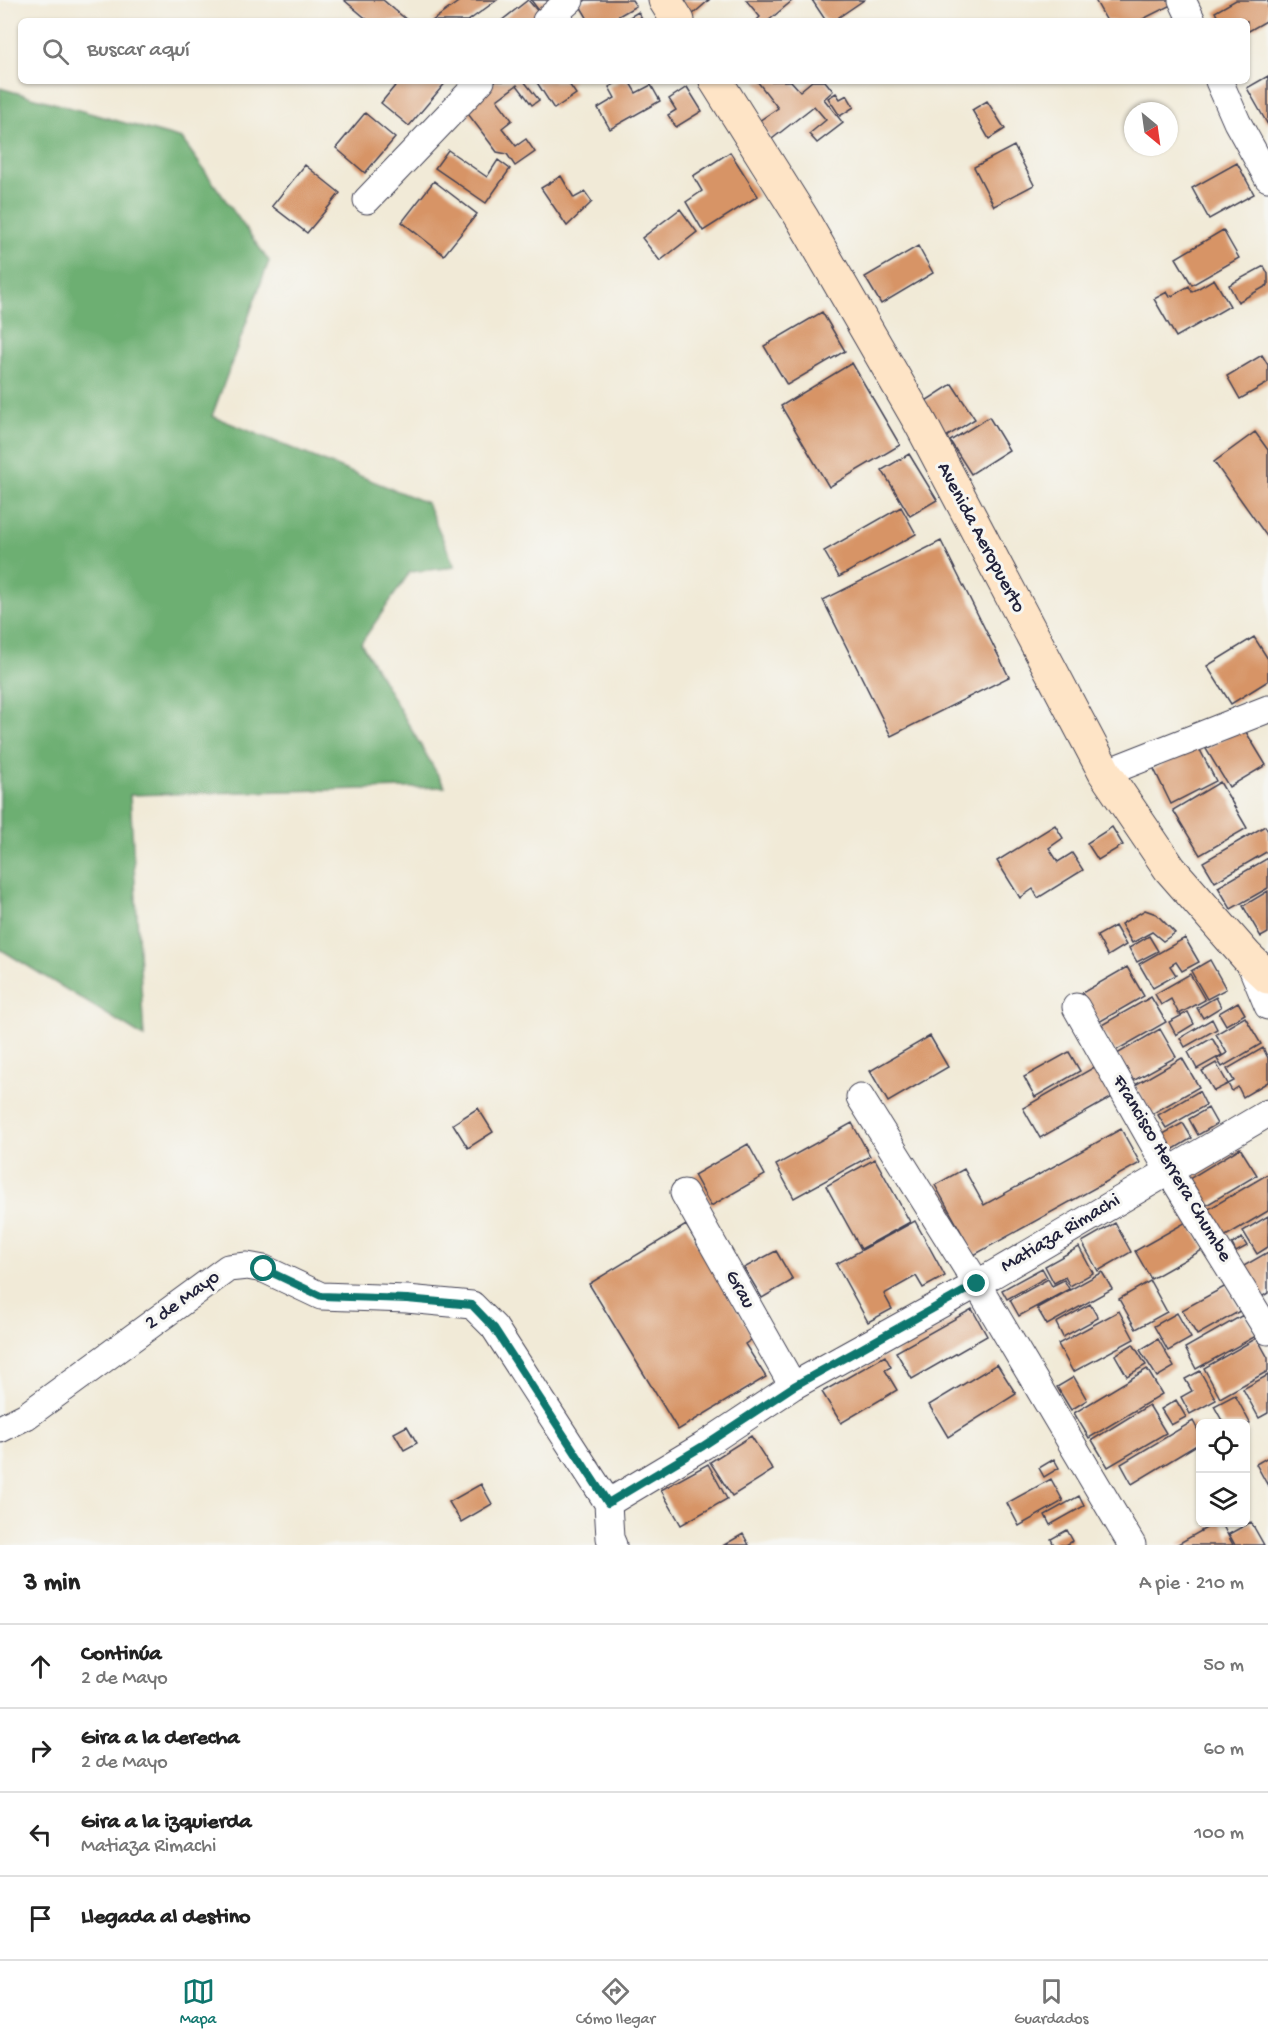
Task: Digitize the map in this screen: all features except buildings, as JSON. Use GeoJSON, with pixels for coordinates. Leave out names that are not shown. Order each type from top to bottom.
{"type":"FeatureCollection","features":[{"type":"Feature","properties":{"kind":"street"},"geometry":{"type":"LineString","coordinates":[[549,18],[570,0]]}},
{"type":"Feature","properties":{"kind":"street"},"geometry":{"type":"LineString","coordinates":[[665,0],[676,18]]}},
{"type":"Feature","properties":{"kind":"street"},"geometry":{"type":"LineString","coordinates":[[1182,0],[1191,18]]}},
{"type":"Feature","properties":{"kind":"street"},"geometry":{"type":"LineString","coordinates":[[367,200],[478,84]]}},
{"type":"Feature","properties":{"kind":"street","name":"Avenida Aeropuerto"},"geometry":{"type":"LineString","coordinates":[[718,84],[802,218],[921,424],[1105,773],[1170,869],[1258,967]]}},
{"type":"Feature","properties":{"kind":"street"},"geometry":{"type":"LineString","coordinates":[[1220,84],[1237,122],[1268,178]]}},
{"type":"Feature","properties":{"kind":"street"},"geometry":{"type":"LineString","coordinates":[[1105,773],[1268,709]]}},
{"type":"Feature","properties":{"kind":"street"},"geometry":{"type":"LineString","coordinates":[[1258,967],[1268,1006]]}},
{"type":"Feature","properties":{"kind":"street","name":"Francisco Herrera Chumbe"},"geometry":{"type":"LineString","coordinates":[[1076,1007],[1169,1171],[1268,1331]]}},
{"type":"Feature","properties":{"kind":"street"},"geometry":{"type":"LineString","coordinates":[[860,1097],[977,1284],[1132,1545]]}},
{"type":"Feature","properties":{"kind":"street","name":"Matiaza Rimachi"},"geometry":{"type":"LineString","coordinates":[[608,1503],[703,1446],[794,1386],[977,1284],[1268,1113]]}},
{"type":"Feature","properties":{"kind":"street","name":"Grau"},"geometry":{"type":"LineString","coordinates":[[684,1193],[794,1386]]}},
{"type":"Feature","properties":{"kind":"street","name":"2 de Mayo"},"geometry":{"type":"LineString","coordinates":[[0,1429],[26,1416],[228,1268],[247,1266],[264,1269],[321,1296],[407,1299],[472,1305],[494,1328],[608,1503]]}},
{"type":"Feature","properties":{"kind":"street"},"geometry":{"type":"LineString","coordinates":[[608,1503],[610,1538],[613,1545]]}},
{"type":"Feature","properties":{"kind":"green space"},"geometry":{"type":"Polygon","coordinates":[[[0,88],[182,139],[269,261],[212,416],[427,503],[455,567],[410,572],[361,643],[445,787],[130,795],[144,1037],[0,949],[0,88]]]}},
{"type":"Feature","properties":{"kind":"route"},"geometry":{"type":"LineString","coordinates":[[264,1269],[321,1296],[407,1299],[472,1305],[494,1328],[608,1503],[703,1446],[794,1386],[977,1284]]}}]}
